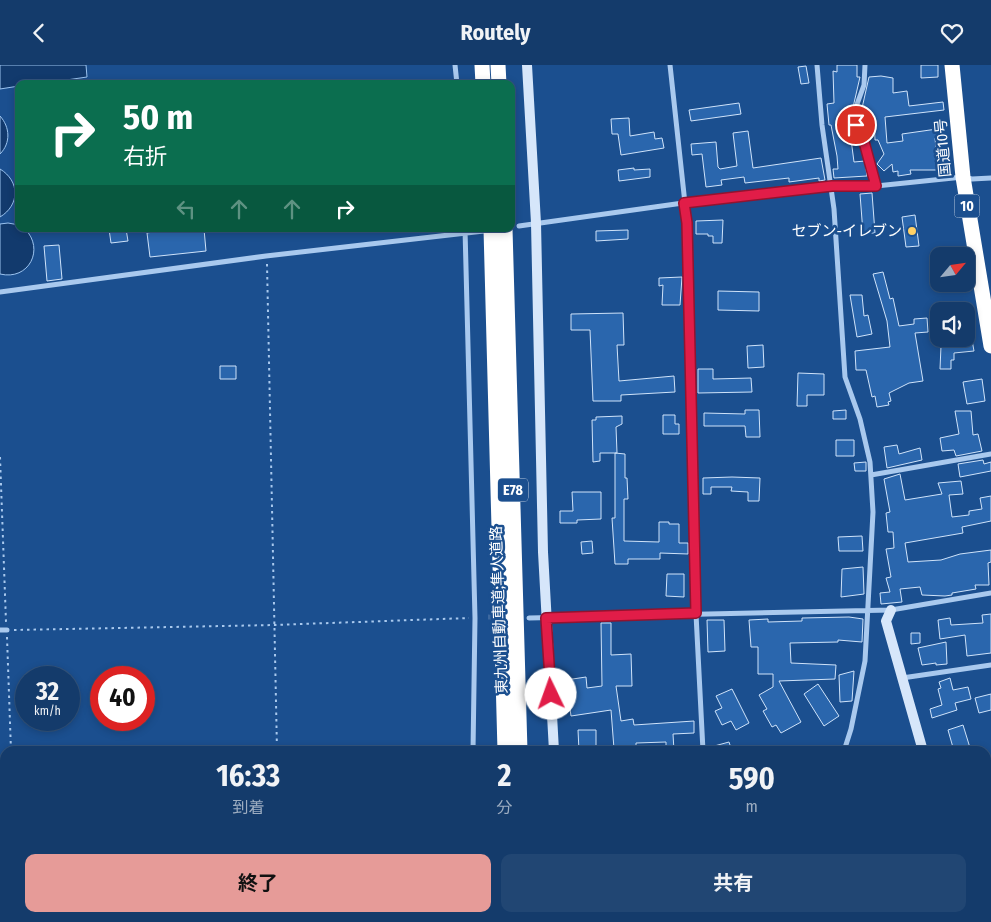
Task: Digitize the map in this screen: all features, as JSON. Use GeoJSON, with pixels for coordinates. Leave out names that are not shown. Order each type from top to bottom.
{"type":"FeatureCollection","features":[{"type":"Feature","properties":{"kind":"highway"},"geometry":{"type":"LineString","coordinates":[[482,65],[484,80]]}},
{"type":"Feature","properties":{"kind":"highway"},"geometry":{"type":"LineString","coordinates":[[498,65],[499,80]]}},
{"type":"Feature","properties":{"kind":"highway","name":"国道10号"},"geometry":{"type":"LineString","coordinates":[[952,65],[963,177],[991,346]]}},
{"type":"Feature","properties":{"kind":"highway","name":"東九州自動車道;隼人道路"},"geometry":{"type":"LineString","coordinates":[[488,232],[505,746]]}},
{"type":"Feature","properties":{"kind":"highway","name":"東九州自動車道;隼人道路"},"geometry":{"type":"LineString","coordinates":[[512,232],[520,746]]}},
{"type":"Feature","properties":{"kind":"street"},"geometry":{"type":"LineString","coordinates":[[455,65],[456,80]]}},
{"type":"Feature","properties":{"kind":"street"},"geometry":{"type":"LineString","coordinates":[[527,65],[536,223],[538,375],[546,618],[554,746]]}},
{"type":"Feature","properties":{"kind":"street"},"geometry":{"type":"LineString","coordinates":[[670,65],[687,223],[696,613],[703,746]]}},
{"type":"Feature","properties":{"kind":"street"},"geometry":{"type":"LineString","coordinates":[[817,65],[822,125],[832,186],[845,377],[860,419],[871,475],[873,512],[865,661],[846,746]]}},
{"type":"Feature","properties":{"kind":"street"},"geometry":{"type":"LineString","coordinates":[[865,65],[864,85],[856,107],[856,125],[863,138],[876,186]]}},
{"type":"Feature","properties":{"kind":"street"},"geometry":{"type":"LineString","coordinates":[[515,226],[684,203],[832,186],[876,186],[963,177],[972,179],[991,178]]}},
{"type":"Feature","properties":{"kind":"street"},"geometry":{"type":"LineString","coordinates":[[0,292],[457,232]]}},
{"type":"Feature","properties":{"kind":"street"},"geometry":{"type":"LineString","coordinates":[[465,232],[475,618],[473,746]]}},
{"type":"Feature","properties":{"kind":"street"},"geometry":{"type":"LineString","coordinates":[[871,475],[991,454]]}},
{"type":"Feature","properties":{"kind":"street"},"geometry":{"type":"LineString","coordinates":[[529,618],[891,610],[991,593]]}},
{"type":"Feature","properties":{"kind":"street"},"geometry":{"type":"LineString","coordinates":[[891,610],[886,621],[921,746]]}},
{"type":"Feature","properties":{"kind":"street"},"geometry":{"type":"LineString","coordinates":[[0,630],[7,630]]}},
{"type":"Feature","properties":{"kind":"street"},"geometry":{"type":"LineString","coordinates":[[901,678],[991,665]]}},
{"type":"Feature","properties":{"kind":"path"},"geometry":{"type":"LineString","coordinates":[[266,256],[277,746]]}},
{"type":"Feature","properties":{"kind":"path"},"geometry":{"type":"LineString","coordinates":[[0,457],[11,746]]}},
{"type":"Feature","properties":{"kind":"path"},"geometry":{"type":"LineString","coordinates":[[7,630],[274,625],[475,618]]}},
{"type":"Feature","properties":{"kind":"water"},"geometry":{"type":"Polygon","coordinates":[[[0,65],[86,65],[87,77],[66,80],[15,80],[15,87],[0,89],[0,65]]]}},
{"type":"Feature","properties":{"kind":"water"},"geometry":{"type":"Polygon","coordinates":[[[0,116],[6,125],[8,135],[4,150],[0,154],[0,116]]]}},
{"type":"Feature","properties":{"kind":"water"},"geometry":{"type":"Polygon","coordinates":[[[0,169],[11,180],[15,193],[11,206],[0,217],[0,169]]]}},
{"type":"Feature","properties":{"kind":"water"},"geometry":{"type":"Polygon","coordinates":[[[0,224],[15,224],[15,232],[27,232],[31,237],[34,245],[34,254],[31,262],[19,273],[10,275],[0,274],[0,224]]]}},
{"type":"Feature","properties":{"kind":"building"},"geometry":{"type":"Polygon","coordinates":[[[837,65],[857,65],[857,77],[860,77],[851,116],[849,116],[849,124],[854,162],[865,161],[867,176],[834,178],[833,169],[838,169],[837,156],[831,125],[829,125],[827,104],[834,103],[833,71],[837,72],[837,65]]]}},
{"type":"Feature","properties":{"kind":"building"},"geometry":{"type":"Polygon","coordinates":[[[921,65],[938,65],[938,77],[921,78],[921,65]]]}},
{"type":"Feature","properties":{"kind":"building"},"geometry":{"type":"Polygon","coordinates":[[[806,66],[809,83],[801,84],[798,67],[806,66]]]}},
{"type":"Feature","properties":{"kind":"building"},"geometry":{"type":"Polygon","coordinates":[[[869,77],[893,78],[893,93],[907,91],[909,106],[943,102],[944,110],[885,117],[887,143],[903,141],[902,134],[944,128],[945,137],[935,138],[937,160],[949,161],[950,170],[910,170],[911,174],[898,176],[898,171],[893,172],[892,164],[884,171],[877,164],[884,154],[878,140],[875,140],[874,117],[860,117],[869,77]]]}},
{"type":"Feature","properties":{"kind":"building"},"geometry":{"type":"Polygon","coordinates":[[[739,103],[741,114],[691,121],[689,110],[739,103]]]}},
{"type":"Feature","properties":{"kind":"building"},"geometry":{"type":"Polygon","coordinates":[[[629,118],[630,136],[654,132],[655,139],[662,138],[664,148],[621,155],[618,134],[612,134],[611,119],[629,118]]]}},
{"type":"Feature","properties":{"kind":"building"},"geometry":{"type":"Polygon","coordinates":[[[748,131],[753,168],[821,158],[825,180],[819,181],[819,178],[789,182],[789,178],[745,183],[744,177],[721,180],[722,185],[706,187],[702,154],[692,155],[691,144],[716,142],[718,167],[720,169],[737,166],[733,133],[748,131]]]}},
{"type":"Feature","properties":{"kind":"building"},"geometry":{"type":"Polygon","coordinates":[[[634,168],[634,170],[650,169],[650,177],[619,181],[618,170],[634,168]]]}},
{"type":"Feature","properties":{"kind":"building"},"geometry":{"type":"Polygon","coordinates":[[[872,193],[875,233],[863,233],[860,194],[872,193]]]}},
{"type":"Feature","properties":{"kind":"building"},"geometry":{"type":"Polygon","coordinates":[[[915,215],[919,246],[906,247],[902,217],[915,215]]]}},
{"type":"Feature","properties":{"kind":"building"},"geometry":{"type":"Polygon","coordinates":[[[723,220],[722,243],[713,243],[713,236],[708,236],[708,234],[696,234],[696,221],[723,220]]]}},
{"type":"Feature","properties":{"kind":"building"},"geometry":{"type":"Polygon","coordinates":[[[628,230],[628,239],[596,241],[596,231],[628,230]]]}},
{"type":"Feature","properties":{"kind":"building"},"geometry":{"type":"Polygon","coordinates":[[[109,232],[126,232],[128,241],[111,243],[109,232]]]}},
{"type":"Feature","properties":{"kind":"building"},"geometry":{"type":"Polygon","coordinates":[[[204,232],[206,251],[150,257],[147,233],[204,232]]]}},
{"type":"Feature","properties":{"kind":"building"},"geometry":{"type":"Polygon","coordinates":[[[59,245],[62,279],[47,281],[44,246],[59,245]]]}},
{"type":"Feature","properties":{"kind":"building"},"geometry":{"type":"Polygon","coordinates":[[[883,272],[890,299],[893,298],[899,326],[914,324],[914,319],[927,318],[928,332],[915,333],[923,381],[909,383],[889,393],[891,401],[888,402],[889,405],[877,407],[875,396],[872,397],[866,370],[856,370],[855,351],[890,347],[887,321],[873,274],[883,272]]]}},
{"type":"Feature","properties":{"kind":"building"},"geometry":{"type":"Polygon","coordinates":[[[682,277],[680,305],[662,305],[663,285],[659,286],[659,278],[682,277]]]}},
{"type":"Feature","properties":{"kind":"building"},"geometry":{"type":"Polygon","coordinates":[[[718,291],[759,292],[759,311],[718,310],[718,291]]]}},
{"type":"Feature","properties":{"kind":"building"},"geometry":{"type":"Polygon","coordinates":[[[850,295],[862,295],[864,316],[868,315],[872,334],[857,337],[850,295]]]}},
{"type":"Feature","properties":{"kind":"building"},"geometry":{"type":"Polygon","coordinates":[[[623,313],[624,345],[617,345],[619,381],[674,376],[675,392],[621,395],[621,401],[593,401],[590,330],[571,330],[571,314],[623,313]]]}},
{"type":"Feature","properties":{"kind":"building"},"geometry":{"type":"Polygon","coordinates":[[[763,345],[764,367],[748,368],[747,346],[763,345]]]}},
{"type":"Feature","properties":{"kind":"building"},"geometry":{"type":"Polygon","coordinates":[[[941,347],[973,347],[974,351],[954,353],[954,360],[951,360],[951,369],[940,369],[941,347]]]}},
{"type":"Feature","properties":{"kind":"building"},"geometry":{"type":"Polygon","coordinates":[[[220,366],[236,366],[236,379],[220,379],[220,366]]]}},
{"type":"Feature","properties":{"kind":"building"},"geometry":{"type":"Polygon","coordinates":[[[698,369],[713,369],[713,379],[751,378],[752,392],[698,393],[698,369]]]}},
{"type":"Feature","properties":{"kind":"building"},"geometry":{"type":"Polygon","coordinates":[[[798,373],[824,374],[824,395],[807,395],[807,406],[797,406],[798,373]]]}},
{"type":"Feature","properties":{"kind":"building"},"geometry":{"type":"Polygon","coordinates":[[[982,379],[985,401],[967,404],[963,382],[982,379]]]}},
{"type":"Feature","properties":{"kind":"building"},"geometry":{"type":"Polygon","coordinates":[[[745,410],[759,410],[760,437],[746,437],[745,426],[704,426],[704,413],[745,414],[745,410]]]}},
{"type":"Feature","properties":{"kind":"building"},"geometry":{"type":"Polygon","coordinates":[[[846,410],[846,419],[833,419],[833,411],[846,410]]]}},
{"type":"Feature","properties":{"kind":"building"},"geometry":{"type":"Polygon","coordinates":[[[955,411],[971,411],[973,435],[978,434],[982,451],[956,456],[954,450],[942,451],[940,438],[959,434],[955,411]]]}},
{"type":"Feature","properties":{"kind":"building"},"geometry":{"type":"Polygon","coordinates":[[[663,415],[675,415],[675,424],[679,424],[679,434],[663,434],[663,415]]]}},
{"type":"Feature","properties":{"kind":"building"},"geometry":{"type":"Polygon","coordinates":[[[622,416],[622,424],[616,427],[617,453],[600,453],[600,461],[593,462],[592,420],[596,420],[596,417],[622,416]]]}},
{"type":"Feature","properties":{"kind":"building"},"geometry":{"type":"Polygon","coordinates":[[[836,440],[854,440],[854,456],[836,456],[836,440]]]}},
{"type":"Feature","properties":{"kind":"building"},"geometry":{"type":"Polygon","coordinates":[[[897,445],[899,454],[920,448],[922,460],[887,468],[884,447],[897,445]]]}},
{"type":"Feature","properties":{"kind":"building"},"geometry":{"type":"Polygon","coordinates":[[[615,453],[625,454],[625,478],[627,478],[628,499],[624,499],[624,541],[659,542],[659,522],[679,524],[679,543],[688,543],[688,554],[660,553],[660,559],[628,559],[628,564],[615,564],[612,518],[615,518],[615,453]]]}},
{"type":"Feature","properties":{"kind":"building"},"geometry":{"type":"Polygon","coordinates":[[[983,460],[984,464],[991,462],[991,471],[960,477],[958,464],[983,460]]]}},
{"type":"Feature","properties":{"kind":"building"},"geometry":{"type":"Polygon","coordinates":[[[866,462],[866,471],[855,471],[854,463],[866,462]]]}},
{"type":"Feature","properties":{"kind":"building"},"geometry":{"type":"Polygon","coordinates":[[[900,474],[905,500],[942,494],[938,483],[961,481],[963,494],[949,495],[952,517],[969,515],[969,511],[982,509],[980,498],[991,496],[991,521],[962,527],[963,533],[905,543],[908,562],[941,560],[960,554],[991,550],[991,562],[988,563],[989,585],[975,585],[976,589],[945,596],[922,595],[920,587],[900,589],[902,602],[881,604],[880,593],[890,592],[886,578],[891,577],[886,549],[894,548],[893,532],[888,532],[886,513],[890,512],[884,479],[900,474]]]}},
{"type":"Feature","properties":{"kind":"building"},"geometry":{"type":"Polygon","coordinates":[[[703,478],[760,478],[759,501],[748,501],[748,492],[731,491],[732,487],[711,487],[711,494],[703,494],[703,478]]]}},
{"type":"Feature","properties":{"kind":"building"},"geometry":{"type":"Polygon","coordinates":[[[572,492],[601,492],[601,519],[577,520],[577,523],[560,523],[560,511],[573,511],[572,492]]]}},
{"type":"Feature","properties":{"kind":"building"},"geometry":{"type":"Polygon","coordinates":[[[862,536],[863,551],[839,551],[838,537],[862,536]]]}},
{"type":"Feature","properties":{"kind":"building"},"geometry":{"type":"Polygon","coordinates":[[[592,541],[593,553],[582,554],[581,542],[592,541]]]}},
{"type":"Feature","properties":{"kind":"building"},"geometry":{"type":"Polygon","coordinates":[[[863,567],[864,594],[841,597],[842,569],[863,567]]]}},
{"type":"Feature","properties":{"kind":"building"},"geometry":{"type":"Polygon","coordinates":[[[667,574],[684,574],[684,597],[666,596],[667,574]]]}},
{"type":"Feature","properties":{"kind":"building"},"geometry":{"type":"Polygon","coordinates":[[[991,614],[991,653],[967,656],[965,635],[940,639],[938,620],[950,618],[951,625],[983,623],[982,615],[991,614]]]}},
{"type":"Feature","properties":{"kind":"building"},"geometry":{"type":"Polygon","coordinates":[[[849,617],[863,619],[862,642],[838,640],[838,642],[790,643],[791,663],[836,665],[835,679],[779,681],[801,722],[781,733],[776,725],[772,727],[763,711],[767,709],[759,695],[773,687],[773,674],[758,674],[758,647],[751,647],[749,620],[768,619],[768,622],[802,621],[802,618],[849,617]]]}},
{"type":"Feature","properties":{"kind":"building"},"geometry":{"type":"Polygon","coordinates":[[[707,620],[724,620],[725,651],[708,652],[707,620]]]}},
{"type":"Feature","properties":{"kind":"building"},"geometry":{"type":"Polygon","coordinates":[[[601,623],[611,623],[611,655],[631,654],[632,686],[616,686],[621,721],[633,719],[634,725],[694,721],[694,733],[673,734],[674,746],[666,746],[666,742],[636,743],[636,746],[614,746],[611,710],[571,716],[566,680],[586,677],[587,688],[602,686],[601,623]]]}},
{"type":"Feature","properties":{"kind":"building"},"geometry":{"type":"Polygon","coordinates":[[[911,633],[920,633],[920,643],[911,644],[911,633]]]}},
{"type":"Feature","properties":{"kind":"building"},"geometry":{"type":"Polygon","coordinates":[[[946,642],[947,664],[922,665],[918,648],[946,642]]]}},
{"type":"Feature","properties":{"kind":"building"},"geometry":{"type":"Polygon","coordinates":[[[854,671],[852,701],[840,702],[839,675],[854,671]]]}},
{"type":"Feature","properties":{"kind":"building"},"geometry":{"type":"Polygon","coordinates":[[[950,678],[953,690],[968,687],[971,699],[955,703],[957,710],[932,718],[930,709],[942,705],[938,689],[941,688],[939,682],[950,678]]]}},
{"type":"Feature","properties":{"kind":"building"},"geometry":{"type":"Polygon","coordinates":[[[818,684],[839,716],[824,726],[804,694],[818,684]]]}},
{"type":"Feature","properties":{"kind":"building"},"geometry":{"type":"Polygon","coordinates":[[[732,689],[749,723],[736,730],[731,721],[722,725],[715,711],[722,708],[716,696],[732,689]]]}},
{"type":"Feature","properties":{"kind":"building"},"geometry":{"type":"Polygon","coordinates":[[[991,694],[991,710],[979,713],[975,698],[991,694]]]}},
{"type":"Feature","properties":{"kind":"building"},"geometry":{"type":"Polygon","coordinates":[[[963,725],[969,746],[953,746],[948,730],[963,725]]]}},
{"type":"Feature","properties":{"kind":"building"},"geometry":{"type":"Polygon","coordinates":[[[578,730],[596,730],[596,746],[579,746],[578,730]]]}},
{"type":"Feature","properties":{"kind":"building"},"geometry":{"type":"Polygon","coordinates":[[[729,742],[730,746],[714,746],[729,742]]]}},
{"type":"Feature","properties":{"kind":"tunnel"},"geometry":{"type":"LineString","coordinates":[[488,617],[500,617]]}},
{"type":"Feature","properties":{"kind":"place","name":"セブン-イレブン"},"geometry":{"type":"Point","coordinates":[912,231]}},
{"type":"Feature","properties":{"kind":"route"},"geometry":{"type":"LineString","coordinates":[[551,694],[546,618],[696,613],[687,223],[684,203],[832,186],[876,186],[869,156],[856,125]]}}]}
